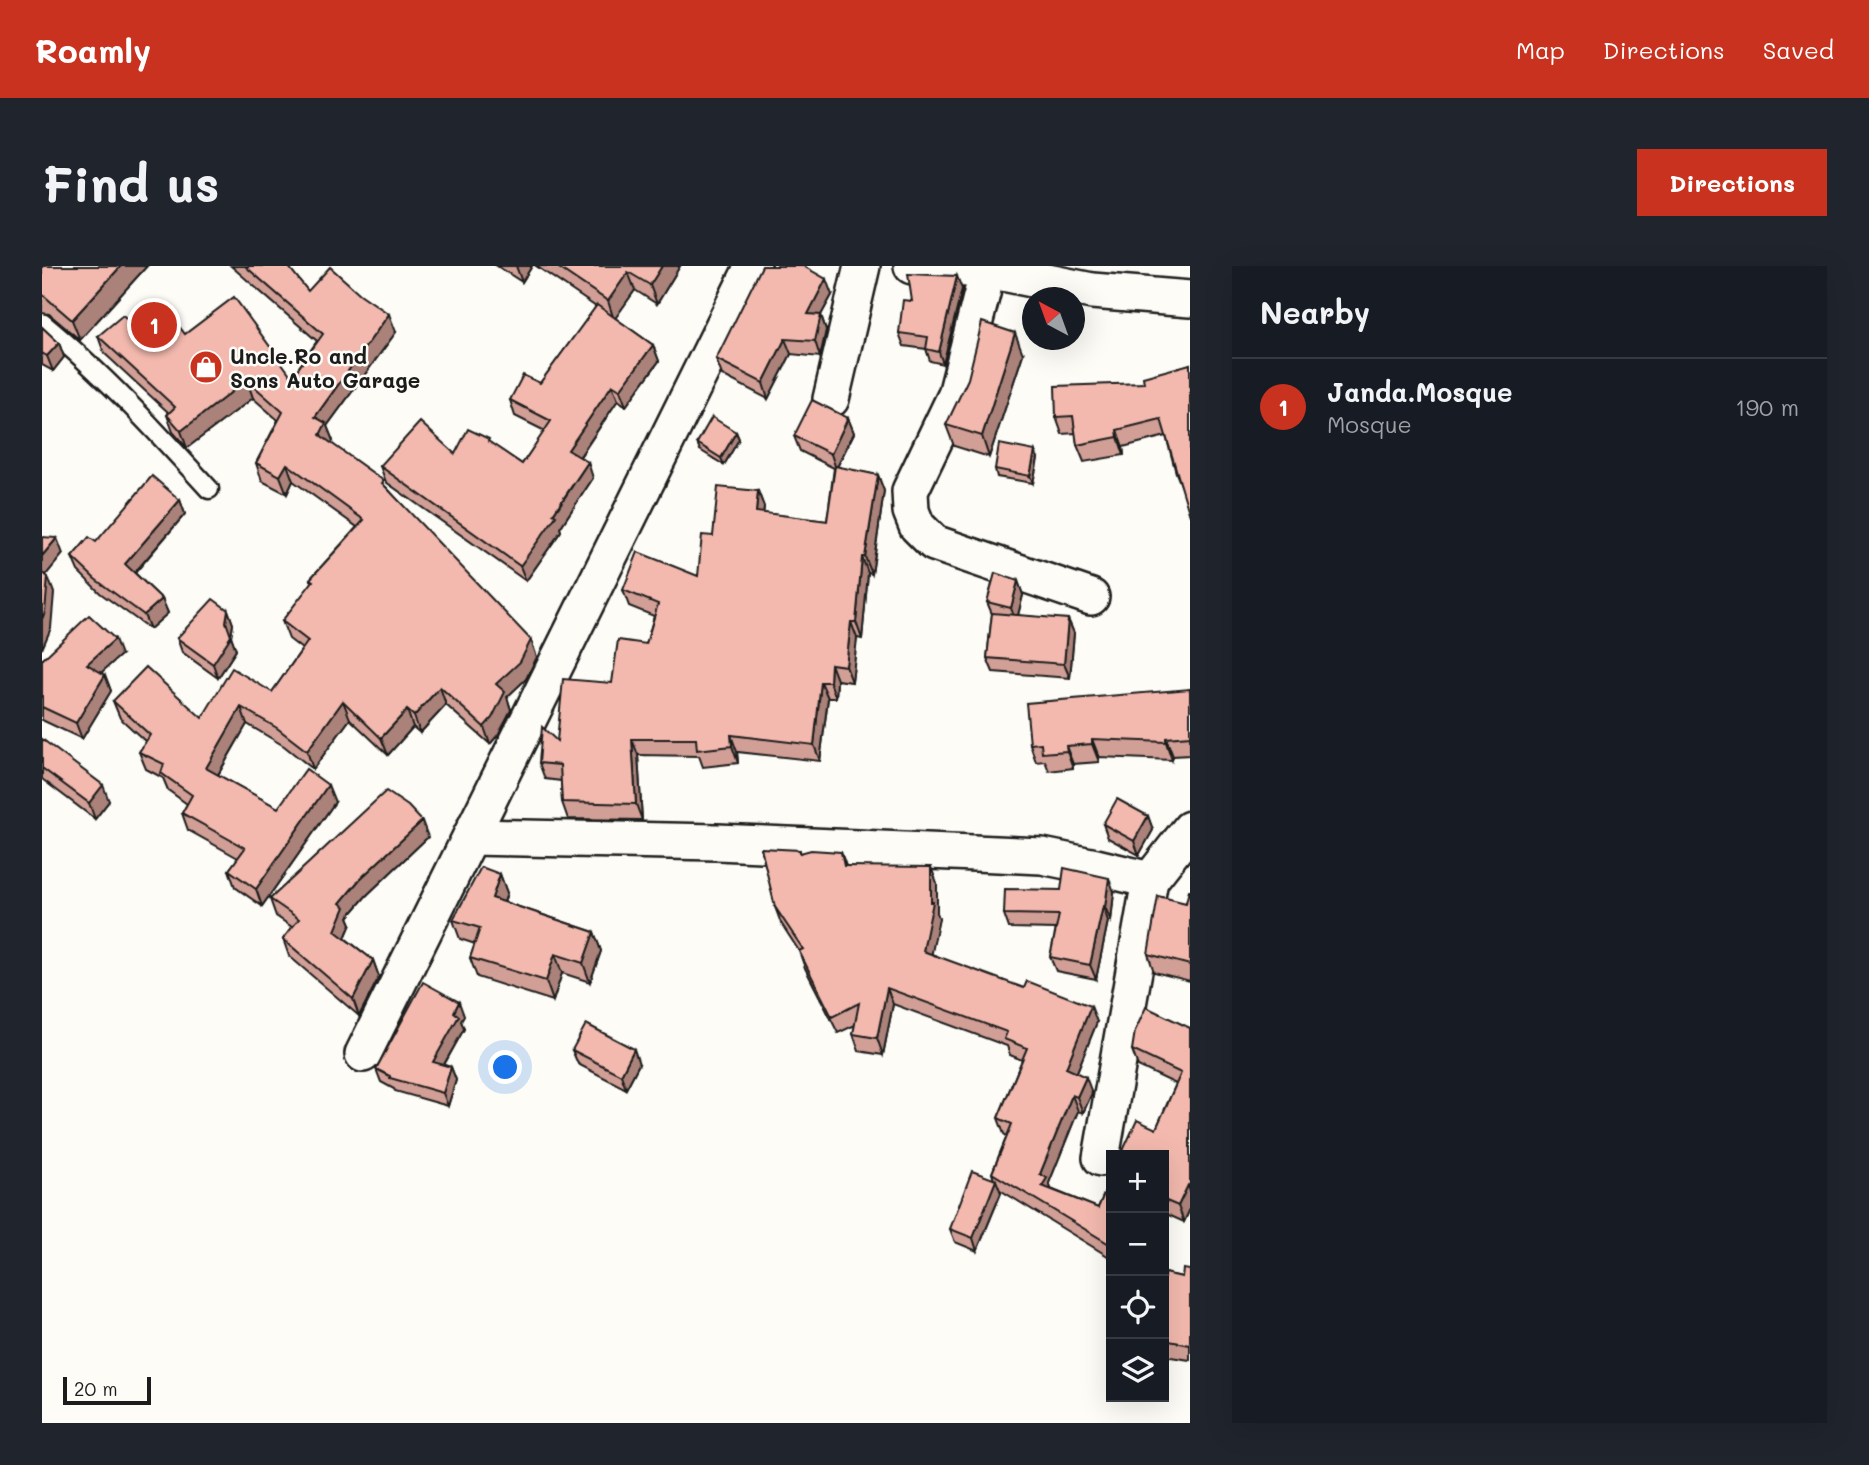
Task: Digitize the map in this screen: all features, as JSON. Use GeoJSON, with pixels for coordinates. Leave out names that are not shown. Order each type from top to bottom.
{"type":"FeatureCollection","features":[{"type":"Feature","properties":{"kind":"street"},"geometry":{"type":"LineString","coordinates":[[363,1054],[753,266]]}},
{"type":"Feature","properties":{"kind":"street"},"geometry":{"type":"LineString","coordinates":[[831,399],[862,266]]}},
{"type":"Feature","properties":{"kind":"street"},"geometry":{"type":"LineString","coordinates":[[912,266],[1043,272],[1092,290],[1190,299]]}},
{"type":"Feature","properties":{"kind":"street"},"geometry":{"type":"LineString","coordinates":[[988,270],[956,395],[910,491],[911,511],[917,526],[934,543],[1091,597]]}},
{"type":"Feature","properties":{"kind":"street"},"geometry":{"type":"LineString","coordinates":[[1101,1158],[1150,880],[1190,829]]}},
{"type":"Feature","properties":{"kind":"street"},"geometry":{"type":"LineString","coordinates":[[471,836],[718,842],[1042,856],[1150,880]]}},
{"type":"Feature","properties":{"kind":"lane"},"geometry":{"type":"LineString","coordinates":[[42,323],[130,403],[209,489]]}},
{"type":"Feature","properties":{"kind":"building"},"geometry":{"type":"Polygon","coordinates":[[[42,266],[121,266],[72,320],[42,294],[42,266]]]}},
{"type":"Feature","properties":{"kind":"building"},"geometry":{"type":"Polygon","coordinates":[[[245,266],[288,266],[308,291],[330,267],[360,294],[389,314],[315,417],[326,423],[320,435],[384,481],[382,483],[531,640],[520,662],[496,684],[505,692],[492,718],[484,727],[440,687],[414,716],[407,710],[381,738],[343,701],[307,751],[277,728],[241,707],[206,768],[278,808],[306,769],[328,785],[256,889],[229,870],[245,848],[182,813],[192,795],[161,773],[164,764],[139,752],[150,735],[113,701],[146,667],[202,718],[232,668],[272,692],[308,641],[282,621],[313,581],[310,579],[364,520],[287,464],[280,476],[256,463],[283,412],[247,380],[181,431],[167,415],[175,407],[98,336],[123,315],[146,339],[171,316],[185,334],[234,297],[292,377],[323,334],[245,266]]]}},
{"type":"Feature","properties":{"kind":"building"},"geometry":{"type":"Polygon","coordinates":[[[556,266],[662,266],[650,285],[628,272],[608,301],[556,266]]]}},
{"type":"Feature","properties":{"kind":"building"},"geometry":{"type":"Polygon","coordinates":[[[762,266],[803,266],[826,279],[808,314],[821,315],[815,341],[785,339],[763,383],[716,359],[762,266]]]}},
{"type":"Feature","properties":{"kind":"building"},"geometry":{"type":"Polygon","coordinates":[[[908,274],[957,276],[939,352],[926,349],[928,337],[899,333],[903,300],[912,301],[908,274]]]}},
{"type":"Feature","properties":{"kind":"building"},"geometry":{"type":"Polygon","coordinates":[[[597,305],[653,345],[620,390],[612,385],[568,450],[588,462],[553,514],[556,516],[520,566],[380,466],[420,422],[455,454],[468,429],[489,439],[488,441],[522,464],[551,421],[510,400],[523,375],[540,383],[597,305]]]}},
{"type":"Feature","properties":{"kind":"building"},"geometry":{"type":"Polygon","coordinates":[[[982,322],[1015,333],[982,436],[946,425],[968,379],[982,322]]]}},
{"type":"Feature","properties":{"kind":"building"},"geometry":{"type":"Polygon","coordinates":[[[42,327],[59,343],[47,356],[42,353],[42,327]]]}},
{"type":"Feature","properties":{"kind":"building"},"geometry":{"type":"Polygon","coordinates":[[[1190,364],[1190,516],[1161,419],[1117,430],[1118,437],[1077,445],[1073,416],[1056,417],[1055,386],[1144,383],[1143,377],[1190,364]]]}},
{"type":"Feature","properties":{"kind":"building"},"geometry":{"type":"Polygon","coordinates":[[[812,400],[848,418],[831,454],[794,436],[812,400]]]}},
{"type":"Feature","properties":{"kind":"building"},"geometry":{"type":"Polygon","coordinates":[[[712,417],[736,432],[721,458],[697,443],[712,417]]]}},
{"type":"Feature","properties":{"kind":"building"},"geometry":{"type":"Polygon","coordinates":[[[999,444],[1035,451],[1030,476],[995,469],[999,444]]]}},
{"type":"Feature","properties":{"kind":"building"},"geometry":{"type":"Polygon","coordinates":[[[835,466],[878,475],[865,557],[862,557],[856,622],[851,622],[846,666],[831,664],[830,682],[821,682],[814,745],[731,735],[732,746],[697,750],[696,739],[632,739],[636,804],[562,802],[560,765],[539,763],[542,727],[557,741],[563,679],[612,683],[618,640],[646,644],[658,604],[623,590],[638,552],[698,576],[702,535],[713,536],[718,487],[758,491],[756,512],[827,521],[835,466]]]}},
{"type":"Feature","properties":{"kind":"building"},"geometry":{"type":"Polygon","coordinates":[[[152,476],[180,500],[125,564],[162,599],[144,615],[95,579],[72,557],[89,537],[96,542],[152,476]]]}},
{"type":"Feature","properties":{"kind":"building"},"geometry":{"type":"Polygon","coordinates":[[[42,537],[57,538],[42,556],[42,537]]]}},
{"type":"Feature","properties":{"kind":"building"},"geometry":{"type":"Polygon","coordinates":[[[42,572],[48,577],[42,619],[42,572]]]}},
{"type":"Feature","properties":{"kind":"building"},"geometry":{"type":"Polygon","coordinates":[[[995,573],[1018,581],[1011,608],[987,602],[995,573]]]}},
{"type":"Feature","properties":{"kind":"building"},"geometry":{"type":"Polygon","coordinates":[[[213,599],[228,610],[226,622],[231,636],[213,664],[177,638],[213,599]]]}},
{"type":"Feature","properties":{"kind":"building"},"geometry":{"type":"Polygon","coordinates":[[[992,613],[1068,619],[1064,664],[987,658],[992,613]]]}},
{"type":"Feature","properties":{"kind":"building"},"geometry":{"type":"Polygon","coordinates":[[[89,615],[115,639],[87,664],[105,675],[76,723],[42,707],[42,660],[89,615]]]}},
{"type":"Feature","properties":{"kind":"building"},"geometry":{"type":"Polygon","coordinates":[[[1190,689],[1190,736],[1166,738],[1166,742],[1092,739],[1092,744],[1066,746],[1067,751],[1042,753],[1041,743],[1030,744],[1026,703],[1190,689]]]}},
{"type":"Feature","properties":{"kind":"building"},"geometry":{"type":"Polygon","coordinates":[[[42,739],[103,785],[89,803],[42,768],[42,739]]]}},
{"type":"Feature","properties":{"kind":"building"},"geometry":{"type":"Polygon","coordinates":[[[386,791],[408,806],[422,821],[360,879],[340,903],[345,907],[335,931],[373,960],[353,999],[283,939],[299,919],[270,899],[386,791]]]}},
{"type":"Feature","properties":{"kind":"building"},"geometry":{"type":"Polygon","coordinates":[[[1117,799],[1148,816],[1134,841],[1103,824],[1117,799]]]}},
{"type":"Feature","properties":{"kind":"building"},"geometry":{"type":"Polygon","coordinates":[[[761,848],[800,850],[800,853],[811,850],[841,852],[844,866],[931,867],[933,902],[923,951],[1024,988],[1027,981],[1091,1006],[1066,1068],[1086,1077],[1077,1097],[1072,1095],[1040,1174],[1047,1178],[1042,1186],[1098,1208],[1106,1190],[1106,1242],[992,1173],[1012,1124],[998,1118],[1027,1048],[1004,1039],[1007,1032],[887,988],[877,1038],[853,1034],[859,1003],[832,1017],[799,951],[803,949],[775,907],[761,848]]]}},
{"type":"Feature","properties":{"kind":"building"},"geometry":{"type":"Polygon","coordinates":[[[481,867],[500,874],[492,898],[594,932],[583,963],[555,954],[546,981],[470,958],[480,928],[453,920],[481,867]]]}},
{"type":"Feature","properties":{"kind":"building"},"geometry":{"type":"Polygon","coordinates":[[[1064,868],[1109,878],[1105,907],[1103,906],[1090,965],[1050,957],[1059,915],[1004,914],[1005,889],[1061,890],[1064,868]]]}},
{"type":"Feature","properties":{"kind":"building"},"geometry":{"type":"Polygon","coordinates":[[[1189,890],[1190,965],[1148,954],[1158,896],[1186,903],[1189,890]]]}},
{"type":"Feature","properties":{"kind":"building"},"geometry":{"type":"Polygon","coordinates":[[[423,982],[459,1002],[454,1012],[459,1016],[433,1062],[451,1067],[443,1093],[390,1078],[376,1069],[423,982]]]}},
{"type":"Feature","properties":{"kind":"building"},"geometry":{"type":"Polygon","coordinates":[[[1146,1007],[1190,1028],[1190,1186],[1188,1185],[1178,1206],[1169,1202],[1169,1150],[1123,1150],[1137,1120],[1156,1129],[1181,1073],[1132,1050],[1135,1031],[1146,1007]]]}},
{"type":"Feature","properties":{"kind":"building"},"geometry":{"type":"Polygon","coordinates":[[[586,1024],[634,1049],[621,1075],[572,1050],[586,1024]]]}},
{"type":"Feature","properties":{"kind":"building"},"geometry":{"type":"Polygon","coordinates":[[[972,1171],[996,1180],[973,1238],[950,1229],[972,1171]]]}},
{"type":"Feature","properties":{"kind":"building"},"geometry":{"type":"Polygon","coordinates":[[[1183,1269],[1190,1270],[1190,1345],[1169,1341],[1169,1274],[1182,1277],[1183,1269]]]}},
{"type":"Feature","properties":{"kind":"place","name":"Janda.Mosque"},"geometry":{"type":"Point","coordinates":[154,325]}},
{"type":"Feature","properties":{"kind":"place","name":"Uncle.Ro and Sons Auto Garage"},"geometry":{"type":"Point","coordinates":[206,367]}}]}
